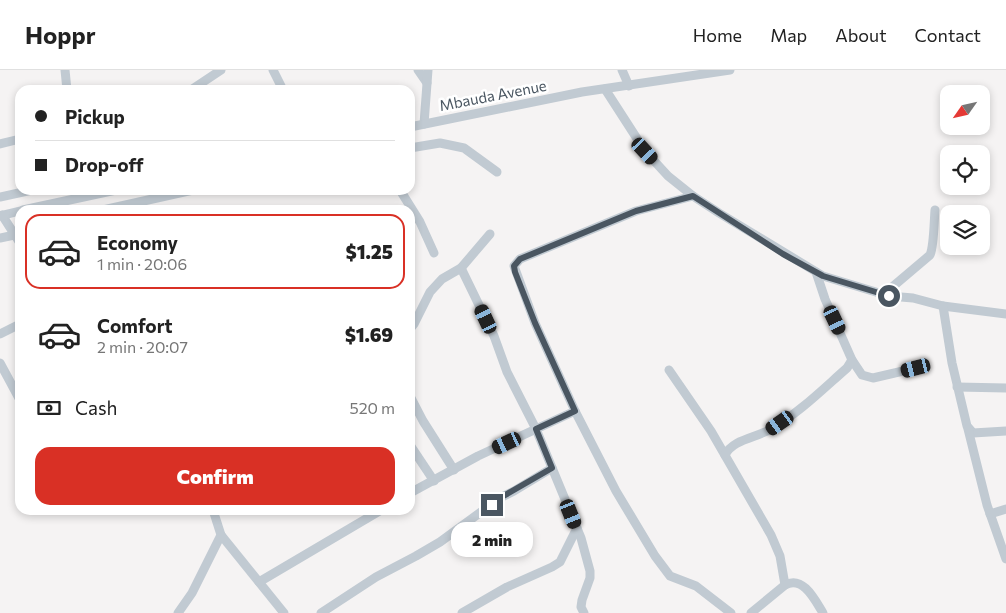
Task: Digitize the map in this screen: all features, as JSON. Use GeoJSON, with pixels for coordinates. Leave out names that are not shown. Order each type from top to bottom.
{"type":"FeatureCollection","features":[{"type":"Feature","properties":{"kind":"street"},"geometry":{"type":"LineString","coordinates":[[65,70],[66,85]]}},
{"type":"Feature","properties":{"kind":"street"},"geometry":{"type":"LineString","coordinates":[[198,85],[221,70]]}},
{"type":"Feature","properties":{"kind":"street"},"geometry":{"type":"LineString","coordinates":[[273,70],[280,85]]}},
{"type":"Feature","properties":{"kind":"street"},"geometry":{"type":"LineString","coordinates":[[418,70],[427,83]]}},
{"type":"Feature","properties":{"kind":"street"},"geometry":{"type":"LineString","coordinates":[[424,124],[428,70]]}},
{"type":"Feature","properties":{"kind":"street"},"geometry":{"type":"LineString","coordinates":[[622,70],[629,86]]}},
{"type":"Feature","properties":{"kind":"street","name":"Mbauda Avenue"},"geometry":{"type":"LineString","coordinates":[[415,126],[582,92],[629,86],[678,76],[730,70]]}},
{"type":"Feature","properties":{"kind":"street"},"geometry":{"type":"LineString","coordinates":[[605,89],[645,151],[668,176],[693,196],[823,276],[884,294],[914,298],[943,306],[1006,314]]}},
{"type":"Feature","properties":{"kind":"street"},"geometry":{"type":"LineString","coordinates":[[0,144],[15,140]]}},
{"type":"Feature","properties":{"kind":"street"},"geometry":{"type":"LineString","coordinates":[[415,147],[440,143],[464,148],[497,172]]}},
{"type":"Feature","properties":{"kind":"street"},"geometry":{"type":"LineString","coordinates":[[0,197],[15,194]]}},
{"type":"Feature","properties":{"kind":"street"},"geometry":{"type":"LineString","coordinates":[[46,205],[92,195]]}},
{"type":"Feature","properties":{"kind":"street"},"geometry":{"type":"LineString","coordinates":[[126,205],[170,195]]}},
{"type":"Feature","properties":{"kind":"street"},"geometry":{"type":"LineString","coordinates":[[693,196],[636,211],[520,259],[514,266],[535,323],[575,411],[616,491],[665,571],[670,576],[696,586],[731,613]]}},
{"type":"Feature","properties":{"kind":"street"},"geometry":{"type":"LineString","coordinates":[[884,294],[930,256],[935,210]]}},
{"type":"Feature","properties":{"kind":"street"},"geometry":{"type":"LineString","coordinates":[[15,212],[1,216],[15,233]]}},
{"type":"Feature","properties":{"kind":"street"},"geometry":{"type":"LineString","coordinates":[[415,214],[434,253]]}},
{"type":"Feature","properties":{"kind":"street"},"geometry":{"type":"LineString","coordinates":[[415,322],[430,292],[442,280],[461,268],[490,234]]}},
{"type":"Feature","properties":{"kind":"street"},"geometry":{"type":"LineString","coordinates":[[0,238],[15,237]]}},
{"type":"Feature","properties":{"kind":"street"},"geometry":{"type":"LineString","coordinates":[[461,268],[494,336],[507,372],[536,429],[589,563],[590,578],[582,600],[584,613]]}},
{"type":"Feature","properties":{"kind":"street"},"geometry":{"type":"LineString","coordinates":[[816,272],[825,299],[858,371],[868,377],[885,376],[916,368]]}},
{"type":"Feature","properties":{"kind":"street"},"geometry":{"type":"LineString","coordinates":[[943,306],[957,387],[990,514],[1006,559]]}},
{"type":"Feature","properties":{"kind":"street"},"geometry":{"type":"LineString","coordinates":[[0,334],[15,326]]}},
{"type":"Feature","properties":{"kind":"street"},"geometry":{"type":"LineString","coordinates":[[725,455],[729,448],[772,428],[788,417],[847,368],[852,360]]}},
{"type":"Feature","properties":{"kind":"street"},"geometry":{"type":"LineString","coordinates":[[0,363],[15,391]]}},
{"type":"Feature","properties":{"kind":"street"},"geometry":{"type":"LineString","coordinates":[[669,370],[711,431],[771,534],[780,556],[785,585]]}},
{"type":"Feature","properties":{"kind":"street"},"geometry":{"type":"LineString","coordinates":[[957,387],[1006,388]]}},
{"type":"Feature","properties":{"kind":"street"},"geometry":{"type":"LineString","coordinates":[[415,406],[454,470]]}},
{"type":"Feature","properties":{"kind":"street"},"geometry":{"type":"LineString","coordinates":[[415,490],[478,456],[575,411]]}},
{"type":"Feature","properties":{"kind":"street"},"geometry":{"type":"LineString","coordinates":[[967,426],[973,433],[1006,431]]}},
{"type":"Feature","properties":{"kind":"street"},"geometry":{"type":"LineString","coordinates":[[415,452],[434,481]]}},
{"type":"Feature","properties":{"kind":"street"},"geometry":{"type":"LineString","coordinates":[[321,613],[376,577],[440,542],[500,498],[552,468]]}},
{"type":"Feature","properties":{"kind":"street"},"geometry":{"type":"LineString","coordinates":[[990,514],[1006,509]]}},
{"type":"Feature","properties":{"kind":"street"},"geometry":{"type":"LineString","coordinates":[[215,515],[221,535],[284,613]]}},
{"type":"Feature","properties":{"kind":"street"},"geometry":{"type":"LineString","coordinates":[[259,582],[372,515]]}},
{"type":"Feature","properties":{"kind":"street"},"geometry":{"type":"LineString","coordinates":[[462,613],[512,585],[560,562],[576,528]]}},
{"type":"Feature","properties":{"kind":"street"},"geometry":{"type":"LineString","coordinates":[[178,613],[192,593],[221,535]]}},
{"type":"Feature","properties":{"kind":"street"},"geometry":{"type":"LineString","coordinates":[[751,613],[790,582],[796,582],[812,594],[823,613]]}},
{"type":"Feature","properties":{"kind":"route"},"geometry":{"type":"LineString","coordinates":[[492,505],[500,498],[552,468],[536,429],[575,411],[535,323],[515,272],[514,266],[520,259],[636,211],[693,196],[783,254],[823,276],[889,296]]}}]}
